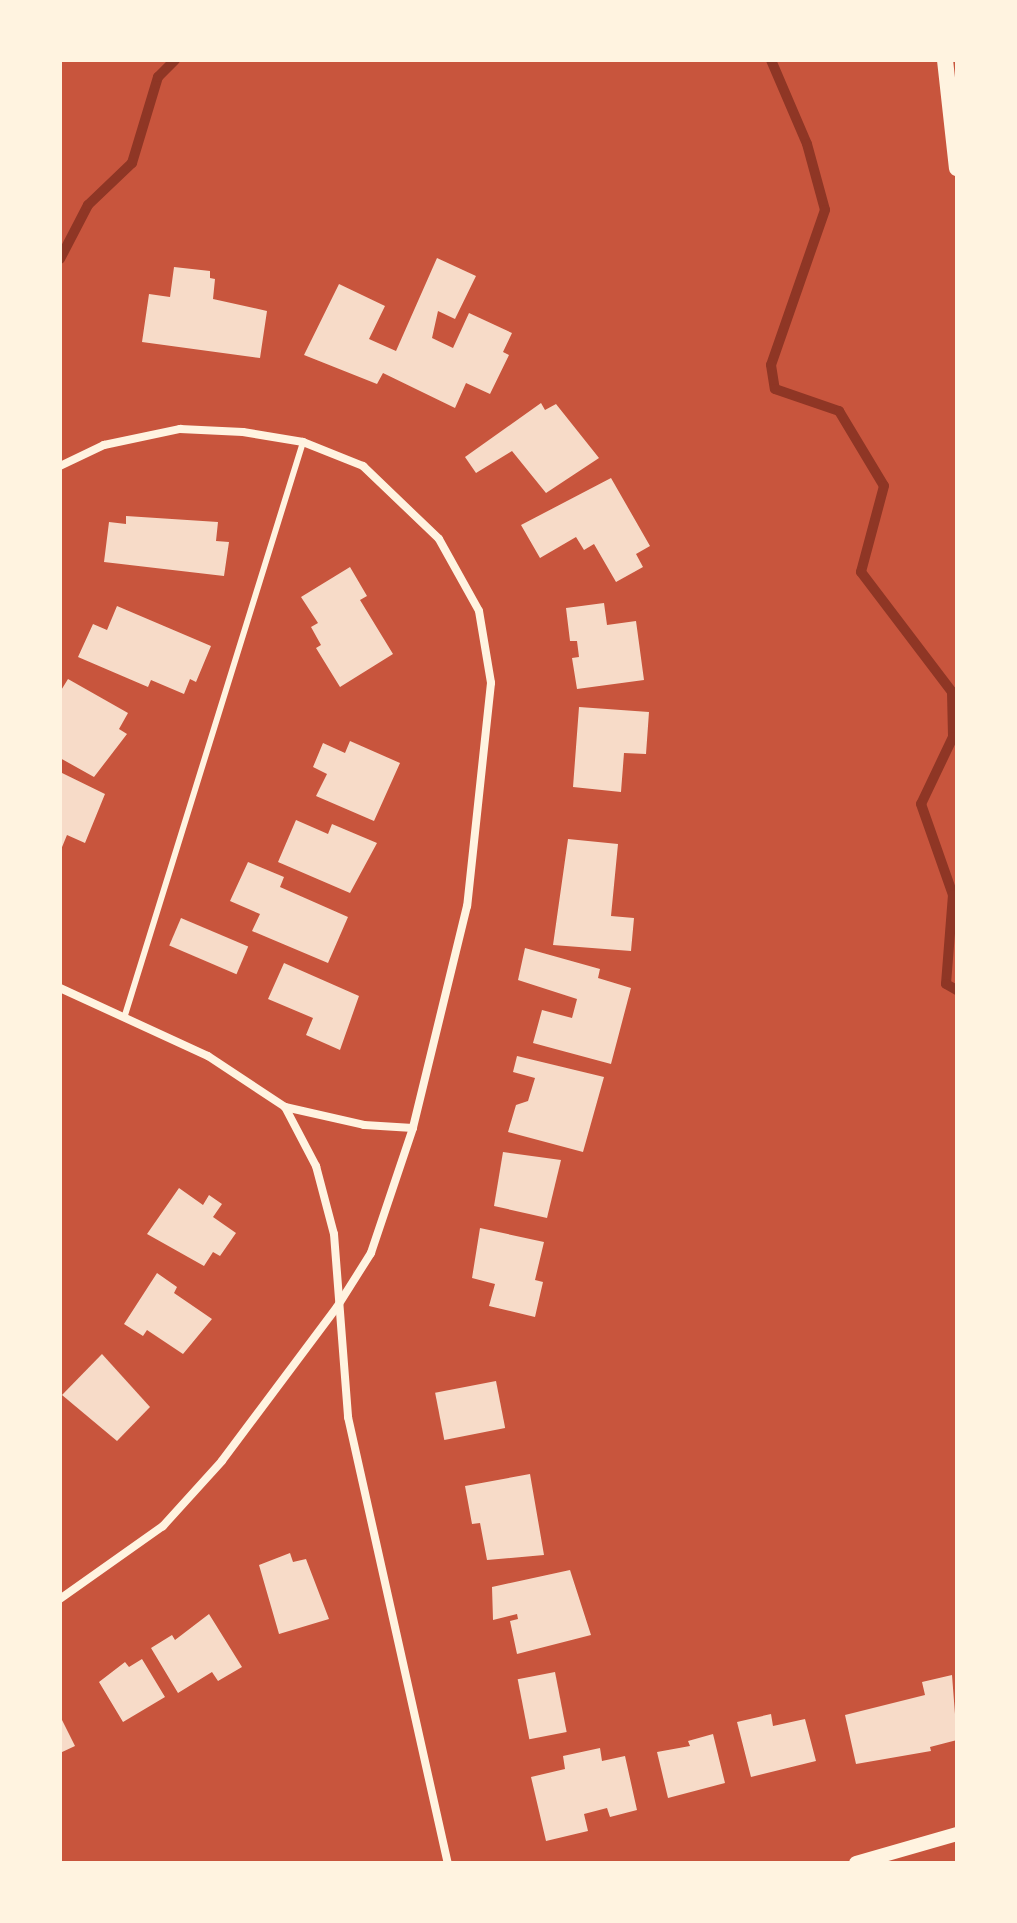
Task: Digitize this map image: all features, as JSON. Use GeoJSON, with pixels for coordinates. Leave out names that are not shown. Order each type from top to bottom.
{"type":"FeatureCollection","features":[{"type":"Feature","properties":{"kind":"main road"},"geometry":{"type":"LineString","coordinates":[[945,60],[957,168]]}},
{"type":"Feature","properties":{"kind":"street"},"geometry":{"type":"LineString","coordinates":[[60,466],[104,445],[180,429],[243,432],[303,442],[363,466],[439,539],[479,611],[491,683],[470,891],[413,1128],[371,1253],[337,1307],[222,1461],[163,1526],[60,1599]]}},
{"type":"Feature","properties":{"kind":"street"},"geometry":{"type":"LineString","coordinates":[[60,988],[125,1015],[208,1056],[285,1107],[364,1125],[413,1128]]}},
{"type":"Feature","properties":{"kind":"street"},"geometry":{"type":"LineString","coordinates":[[285,1107],[316,1166],[334,1234],[337,1307],[348,1417],[448,1863]]}},
{"type":"Feature","properties":{"kind":"street"},"geometry":{"type":"LineString","coordinates":[[856,1863],[957,1834]]}},
{"type":"Feature","properties":{"kind":"lane"},"geometry":{"type":"LineString","coordinates":[[125,1015],[303,442]]}},
{"type":"Feature","properties":{"kind":"building"},"geometry":{"type":"Polygon","coordinates":[[[437,258],[476,276],[455,319],[438,311],[432,338],[453,348],[469,313],[512,333],[503,352],[509,355],[490,394],[466,383],[455,408],[383,373],[377,384],[304,355],[339,284],[385,306],[369,339],[396,351],[437,258]]]}},
{"type":"Feature","properties":{"kind":"building"},"geometry":{"type":"Polygon","coordinates":[[[174,267],[210,271],[210,278],[215,279],[213,299],[267,311],[260,358],[142,342],[149,294],[170,297],[174,267]]]}},
{"type":"Feature","properties":{"kind":"building"},"geometry":{"type":"Polygon","coordinates":[[[541,403],[545,410],[556,404],[599,458],[546,493],[512,451],[476,473],[465,457],[541,403]]]}},
{"type":"Feature","properties":{"kind":"building"},"geometry":{"type":"Polygon","coordinates":[[[611,478],[650,546],[636,554],[643,567],[616,582],[594,544],[584,550],[576,537],[540,558],[521,525],[611,478]]]}},
{"type":"Feature","properties":{"kind":"building"},"geometry":{"type":"Polygon","coordinates":[[[126,516],[218,522],[216,541],[229,542],[224,576],[104,562],[109,522],[126,524],[126,516]]]}},
{"type":"Feature","properties":{"kind":"building"},"geometry":{"type":"Polygon","coordinates":[[[350,567],[367,596],[360,600],[393,654],[340,687],[316,648],[321,645],[311,627],[318,623],[301,597],[350,567]]]}},
{"type":"Feature","properties":{"kind":"building"},"geometry":{"type":"Polygon","coordinates":[[[604,603],[607,625],[636,621],[644,680],[577,689],[572,658],[579,657],[577,641],[570,641],[566,608],[604,603]]]}},
{"type":"Feature","properties":{"kind":"building"},"geometry":{"type":"Polygon","coordinates":[[[117,606],[211,646],[196,682],[190,679],[184,694],[151,680],[148,687],[78,657],[93,624],[107,630],[117,606]]]}},
{"type":"Feature","properties":{"kind":"building"},"geometry":{"type":"Polygon","coordinates":[[[68,679],[128,713],[119,729],[127,734],[94,777],[60,758],[60,692],[68,679]]]}},
{"type":"Feature","properties":{"kind":"building"},"geometry":{"type":"Polygon","coordinates":[[[579,707],[649,712],[646,754],[624,753],[621,792],[573,787],[579,707]]]}},
{"type":"Feature","properties":{"kind":"building"},"geometry":{"type":"Polygon","coordinates":[[[350,741],[400,763],[374,821],[316,796],[327,774],[313,767],[323,743],[345,753],[350,741]]]}},
{"type":"Feature","properties":{"kind":"building"},"geometry":{"type":"Polygon","coordinates":[[[60,772],[105,794],[85,843],[67,835],[60,852],[60,772]]]}},
{"type":"Feature","properties":{"kind":"building"},"geometry":{"type":"Polygon","coordinates":[[[296,820],[328,834],[332,824],[377,843],[350,893],[278,862],[296,820]]]}},
{"type":"Feature","properties":{"kind":"building"},"geometry":{"type":"Polygon","coordinates":[[[568,839],[618,844],[611,916],[634,918],[631,951],[553,945],[568,839]]]}},
{"type":"Feature","properties":{"kind":"building"},"geometry":{"type":"Polygon","coordinates":[[[248,862],[284,877],[280,887],[348,917],[328,963],[252,931],[260,914],[230,901],[248,862]]]}},
{"type":"Feature","properties":{"kind":"building"},"geometry":{"type":"Polygon","coordinates":[[[181,918],[248,947],[236,974],[169,946],[181,918]]]}},
{"type":"Feature","properties":{"kind":"building"},"geometry":{"type":"Polygon","coordinates":[[[525,948],[600,969],[598,978],[631,988],[611,1064],[533,1043],[542,1010],[572,1018],[577,999],[518,980],[525,948]]]}},
{"type":"Feature","properties":{"kind":"building"},"geometry":{"type":"Polygon","coordinates":[[[284,963],[359,996],[340,1050],[306,1035],[313,1018],[268,999],[284,963]]]}},
{"type":"Feature","properties":{"kind":"building"},"geometry":{"type":"Polygon","coordinates":[[[517,1056],[604,1077],[583,1152],[508,1132],[516,1105],[528,1101],[535,1078],[513,1072],[517,1056]]]}},
{"type":"Feature","properties":{"kind":"building"},"geometry":{"type":"Polygon","coordinates":[[[503,1152],[561,1160],[547,1218],[494,1206],[503,1152]]]}},
{"type":"Feature","properties":{"kind":"building"},"geometry":{"type":"Polygon","coordinates":[[[179,1188],[203,1205],[209,1195],[222,1204],[213,1217],[236,1233],[220,1256],[213,1252],[204,1266],[147,1234],[179,1188]]]}},
{"type":"Feature","properties":{"kind":"building"},"geometry":{"type":"Polygon","coordinates":[[[480,1228],[544,1242],[535,1280],[543,1282],[535,1317],[489,1306],[495,1284],[472,1278],[480,1228]]]}},
{"type":"Feature","properties":{"kind":"building"},"geometry":{"type":"Polygon","coordinates":[[[157,1273],[177,1287],[174,1293],[212,1319],[183,1354],[147,1330],[143,1336],[124,1324],[157,1273]]]}},
{"type":"Feature","properties":{"kind":"building"},"geometry":{"type":"Polygon","coordinates":[[[102,1354],[150,1407],[117,1441],[62,1395],[102,1354]]]}},
{"type":"Feature","properties":{"kind":"building"},"geometry":{"type":"Polygon","coordinates":[[[496,1381],[505,1428],[444,1440],[435,1393],[496,1381]]]}},
{"type":"Feature","properties":{"kind":"building"},"geometry":{"type":"Polygon","coordinates":[[[530,1474],[544,1555],[487,1560],[480,1523],[472,1524],[465,1486],[530,1474]]]}},
{"type":"Feature","properties":{"kind":"building"},"geometry":{"type":"Polygon","coordinates":[[[290,1553],[293,1562],[306,1559],[329,1619],[279,1634],[259,1565],[290,1553]]]}},
{"type":"Feature","properties":{"kind":"building"},"geometry":{"type":"Polygon","coordinates":[[[570,1570],[591,1635],[517,1654],[510,1621],[518,1619],[517,1614],[493,1620],[492,1587],[570,1570]]]}},
{"type":"Feature","properties":{"kind":"building"},"geometry":{"type":"Polygon","coordinates":[[[209,1614],[242,1667],[218,1681],[212,1672],[178,1693],[151,1648],[172,1635],[175,1640],[209,1614]]]}},
{"type":"Feature","properties":{"kind":"building"},"geometry":{"type":"Polygon","coordinates":[[[142,1659],[165,1697],[123,1722],[99,1682],[125,1662],[129,1667],[142,1659]]]}},
{"type":"Feature","properties":{"kind":"building"},"geometry":{"type":"Polygon","coordinates":[[[555,1672],[567,1732],[529,1739],[518,1679],[555,1672]]]}},
{"type":"Feature","properties":{"kind":"building"},"geometry":{"type":"Polygon","coordinates":[[[952,1675],[957,1740],[930,1747],[931,1751],[856,1764],[845,1715],[925,1695],[922,1682],[952,1675]]]}},
{"type":"Feature","properties":{"kind":"building"},"geometry":{"type":"Polygon","coordinates":[[[771,1714],[773,1726],[805,1719],[816,1761],[751,1777],[737,1722],[771,1714]]]}},
{"type":"Feature","properties":{"kind":"building"},"geometry":{"type":"Polygon","coordinates":[[[60,1716],[75,1746],[60,1753],[60,1716]]]}},
{"type":"Feature","properties":{"kind":"building"},"geometry":{"type":"Polygon","coordinates":[[[713,1734],[725,1783],[668,1798],[657,1752],[690,1746],[688,1741],[713,1734]]]}},
{"type":"Feature","properties":{"kind":"building"},"geometry":{"type":"Polygon","coordinates":[[[600,1748],[602,1761],[625,1756],[637,1810],[610,1817],[607,1808],[584,1814],[588,1831],[546,1841],[531,1777],[565,1769],[563,1756],[600,1748]]]}},
{"type":"Feature","properties":{"kind":"waterway"},"geometry":{"type":"LineString","coordinates":[[60,259],[88,205],[132,163],[158,77],[175,60]]}},
{"type":"Feature","properties":{"kind":"waterway"},"geometry":{"type":"LineString","coordinates":[[771,60],[807,144],[825,210],[771,365],[775,389],[839,411],[884,486],[861,572],[952,692],[953,737],[921,804],[953,895],[946,984],[957,990]]}}]}
